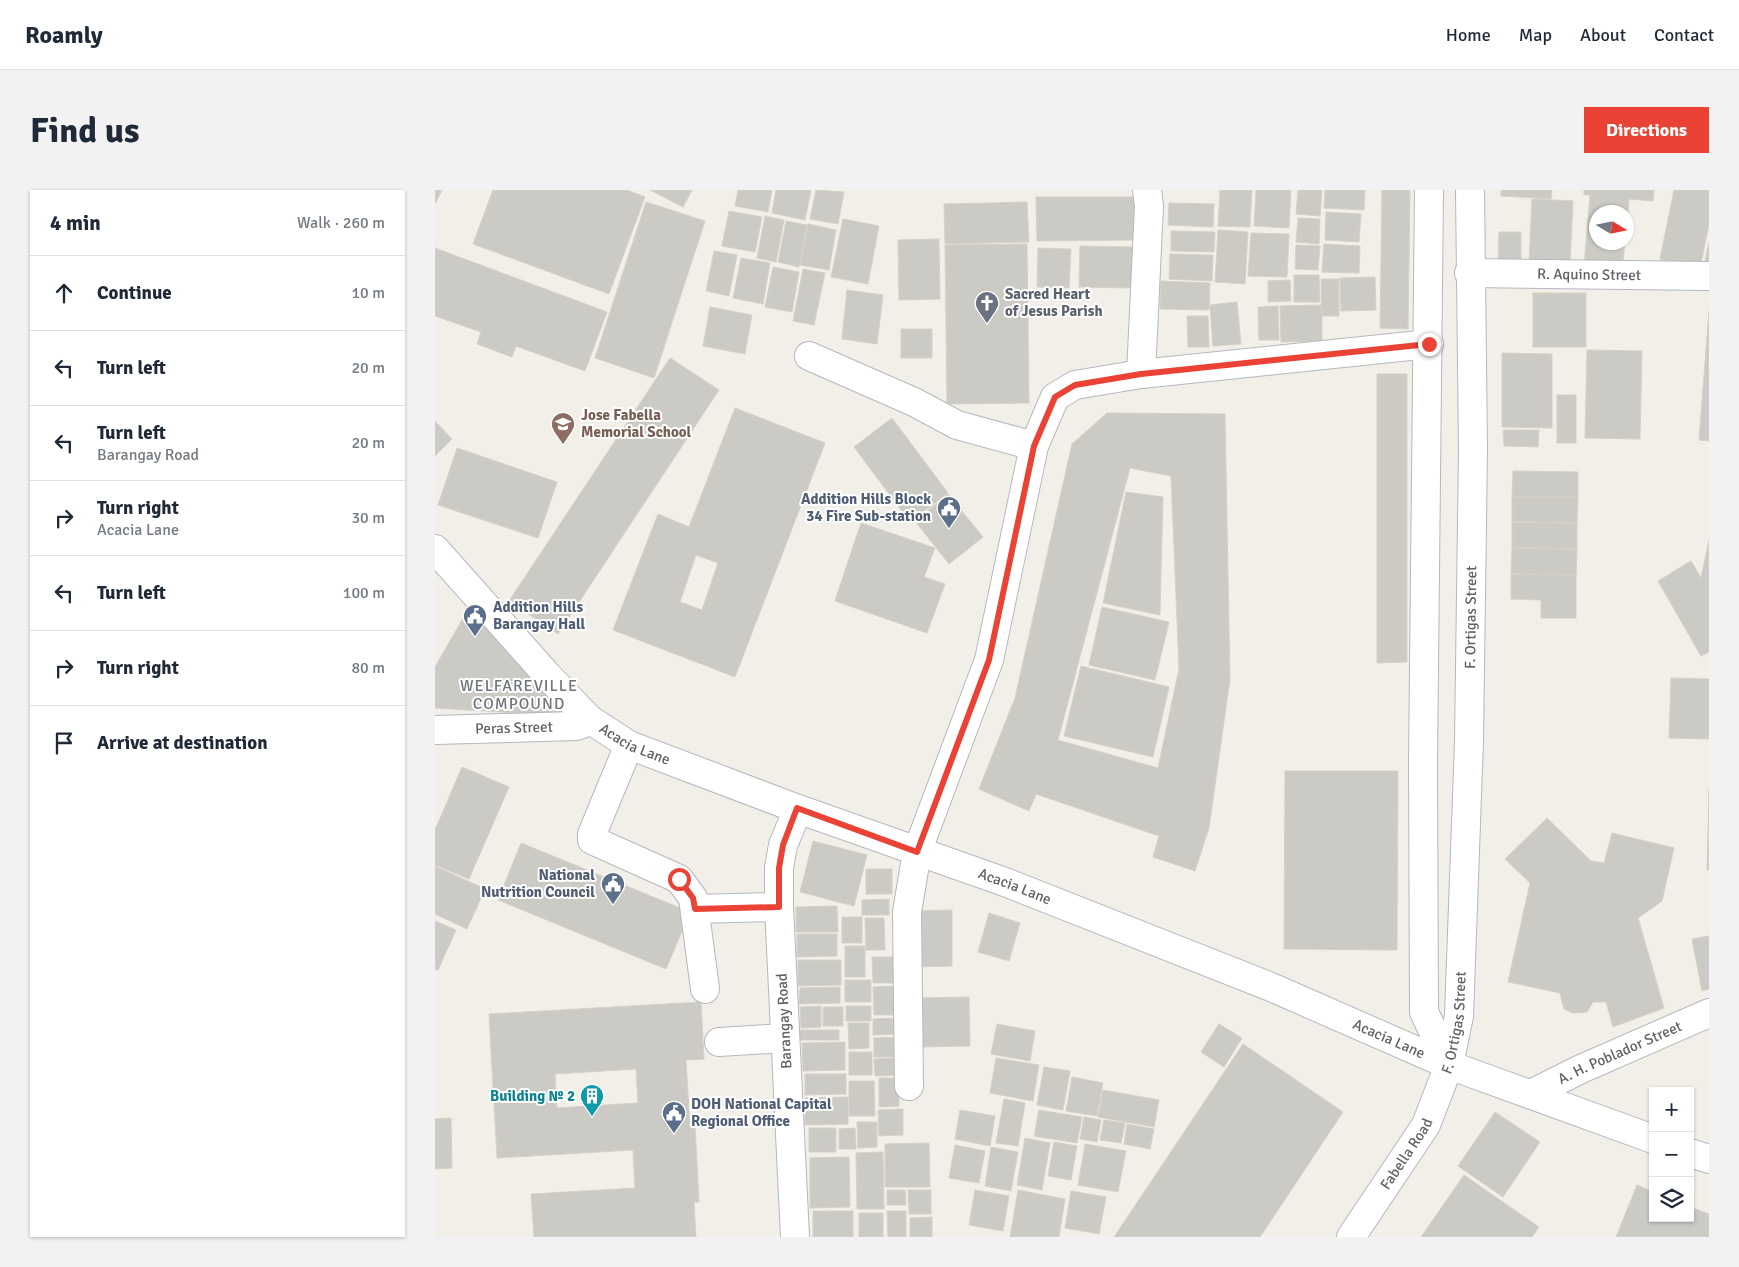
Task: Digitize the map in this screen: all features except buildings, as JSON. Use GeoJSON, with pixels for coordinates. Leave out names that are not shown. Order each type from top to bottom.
{"type":"FeatureCollection","features":[{"type":"Feature","properties":{"kind":"street"},"geometry":{"type":"LineString","coordinates":[[1141,374],[1149,206],[1147,190]]}},
{"type":"Feature","properties":{"kind":"street","name":"F. Ortigas Street"},"geometry":{"type":"LineString","coordinates":[[1429,190],[1429,344],[1423,763],[1423,1012],[1449,1065]]}},
{"type":"Feature","properties":{"kind":"street","name":"F. Ortigas Street"},"geometry":{"type":"LineString","coordinates":[[1449,1065],[1459,1016],[1469,741],[1473,449],[1469,273],[1470,190]]}},
{"type":"Feature","properties":{"kind":"street","name":"R. Aquino Street"},"geometry":{"type":"LineString","coordinates":[[1469,273],[1709,276]]}},
{"type":"Feature","properties":{"kind":"street"},"geometry":{"type":"LineString","coordinates":[[909,1086],[907,912],[917,852],[989,660],[1034,446],[1055,397],[1075,385],[1141,374],[1429,344]]}},
{"type":"Feature","properties":{"kind":"street"},"geometry":{"type":"LineString","coordinates":[[809,356],[914,402],[957,425],[1034,446]]}},
{"type":"Feature","properties":{"kind":"street","name":"Acacia Lane"},"geometry":{"type":"LineString","coordinates":[[435,549],[548,676],[589,719],[629,744],[797,808],[1005,882],[1271,987],[1449,1065],[1649,1138]]}},
{"type":"Feature","properties":{"kind":"street","name":"Peras Street"},"geometry":{"type":"LineString","coordinates":[[435,730],[575,726],[585,723],[589,719]]}},
{"type":"Feature","properties":{"kind":"street"},"geometry":{"type":"LineString","coordinates":[[629,744],[592,834],[592,840],[679,879],[693,898],[705,989]]}},
{"type":"Feature","properties":{"kind":"street","name":"Barangay Road"},"geometry":{"type":"LineString","coordinates":[[795,1237],[779,907],[779,868],[783,845],[797,808]]}},
{"type":"Feature","properties":{"kind":"street"},"geometry":{"type":"LineString","coordinates":[[695,909],[779,907]]}},
{"type":"Feature","properties":{"kind":"street"},"geometry":{"type":"LineString","coordinates":[[1423,1012],[1459,1016]]}},
{"type":"Feature","properties":{"kind":"street","name":"A. H. Poblador Street"},"geometry":{"type":"LineString","coordinates":[[1531,1094],[1581,1069],[1709,1013]]}},
{"type":"Feature","properties":{"kind":"street"},"geometry":{"type":"LineString","coordinates":[[719,1042],[785,1038]]}},
{"type":"Feature","properties":{"kind":"street","name":"Fabella Road"},"geometry":{"type":"LineString","coordinates":[[1351,1237],[1427,1125],[1449,1065]]}},
{"type":"Feature","properties":{"kind":"street"},"geometry":{"type":"LineString","coordinates":[[1694,1153],[1709,1159]]}},
{"type":"Feature","properties":{"kind":"place","name":"Sacred Heart of Jesus Parish"},"geometry":{"type":"Point","coordinates":[987,324]}},
{"type":"Feature","properties":{"kind":"place","name":"Jose Fabella Memorial School"},"geometry":{"type":"Point","coordinates":[563,445]}},
{"type":"Feature","properties":{"kind":"place","name":"Addition Hills Block 34 Fire Sub-station"},"geometry":{"type":"Point","coordinates":[949,529]}},
{"type":"Feature","properties":{"kind":"place","name":"Addition Hills Barangay Hall"},"geometry":{"type":"Point","coordinates":[475,637]}},
{"type":"Feature","properties":{"kind":"place","name":"National Nutrition Council"},"geometry":{"type":"Point","coordinates":[613,905]}},
{"type":"Feature","properties":{"kind":"place","name":"Building № 2"},"geometry":{"type":"Point","coordinates":[592,1117]}},
{"type":"Feature","properties":{"kind":"place","name":"DOH National Capital Regional Office"},"geometry":{"type":"Point","coordinates":[674,1134]}},
{"type":"Feature","properties":{"kind":"district","name":"WELFAREVILLE COMPOUND"},"geometry":{"type":"Point","coordinates":[519,694]}},
{"type":"Feature","properties":{"kind":"route"},"geometry":{"type":"LineString","coordinates":[[679,879],[693,898],[695,909],[779,907],[779,868],[783,845],[797,808],[917,852],[989,660],[1034,446],[1055,397],[1075,385],[1141,374],[1429,344]]}}]}
